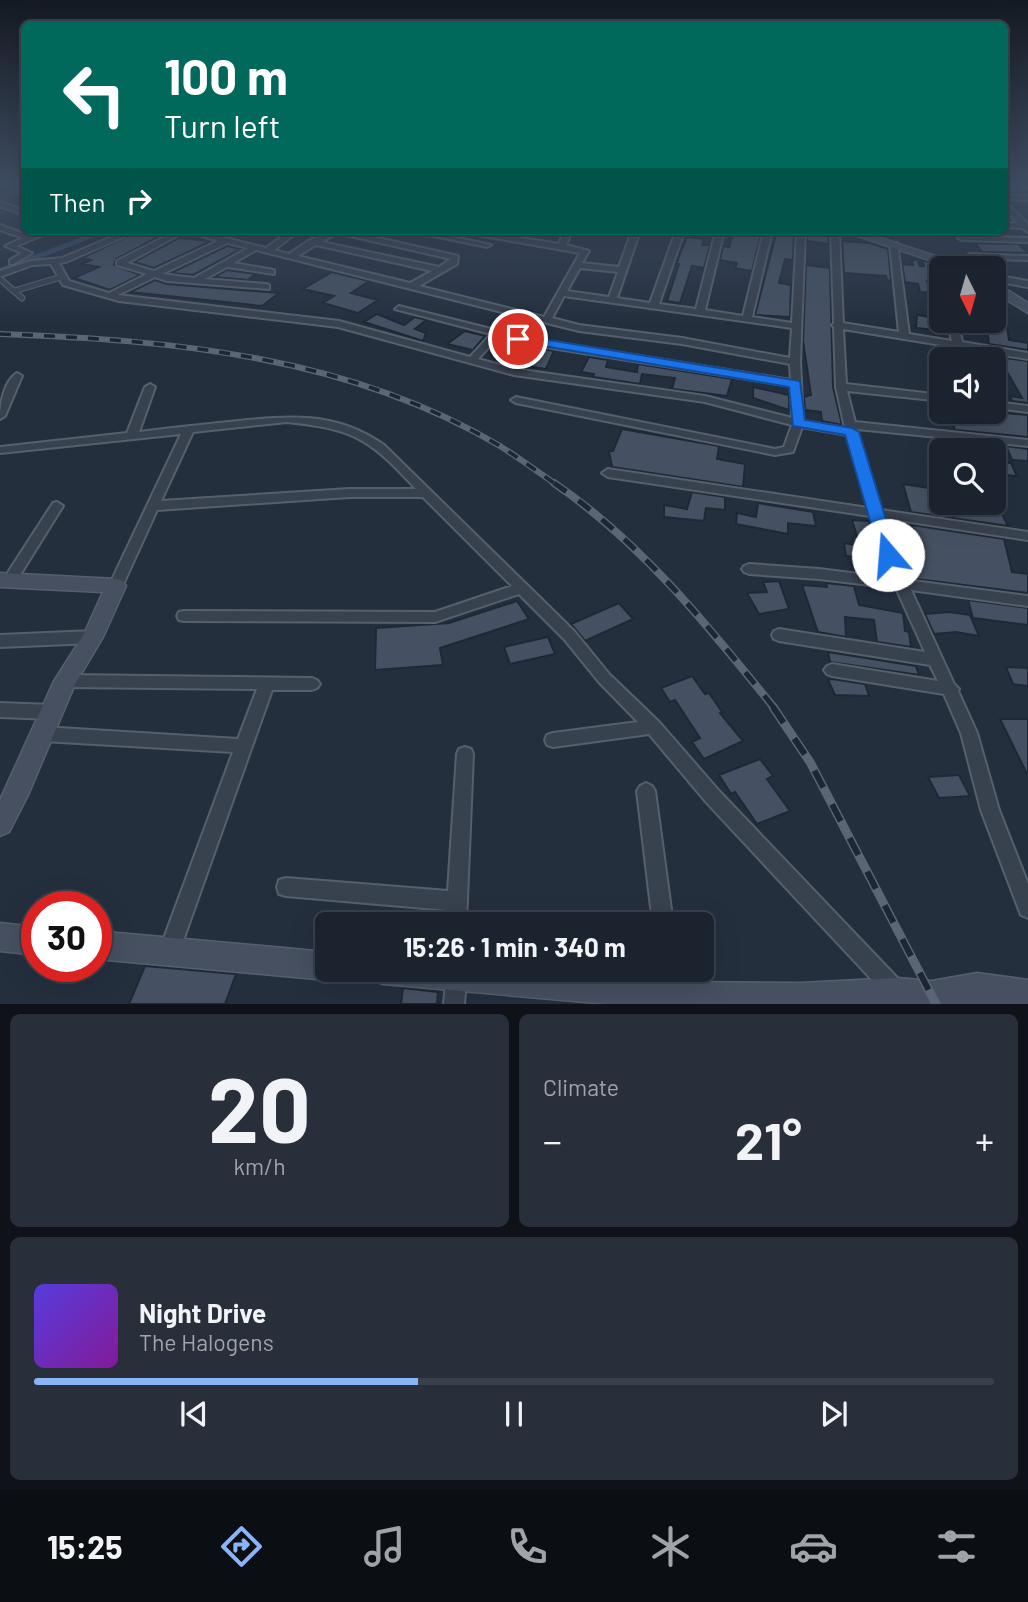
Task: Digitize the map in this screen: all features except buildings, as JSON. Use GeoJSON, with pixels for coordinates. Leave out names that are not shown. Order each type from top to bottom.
{"type":"FeatureCollection","features":[{"type":"Feature","properties":{"kind":"street"},"geometry":{"type":"LineString","coordinates":[[21,235],[29,238]]}},
{"type":"Feature","properties":{"kind":"street"},"geometry":{"type":"LineString","coordinates":[[4,248],[38,235]]}},
{"type":"Feature","properties":{"kind":"street"},"geometry":{"type":"LineString","coordinates":[[0,277],[32,263],[54,262],[123,235]]}},
{"type":"Feature","properties":{"kind":"street"},"geometry":{"type":"LineString","coordinates":[[175,235],[120,263],[153,275],[266,288]]}},
{"type":"Feature","properties":{"kind":"street"},"geometry":{"type":"LineString","coordinates":[[203,235],[412,286],[468,303],[579,327],[682,341],[795,362]]}},
{"type":"Feature","properties":{"kind":"street"},"geometry":{"type":"LineString","coordinates":[[268,250],[289,235]]}},
{"type":"Feature","properties":{"kind":"street"},"geometry":{"type":"LineString","coordinates":[[291,256],[328,235]]}},
{"type":"Feature","properties":{"kind":"street"},"geometry":{"type":"LineString","coordinates":[[354,235],[455,258],[412,286]]}},
{"type":"Feature","properties":{"kind":"street"},"geometry":{"type":"LineString","coordinates":[[435,235],[488,245]]}},
{"type":"Feature","properties":{"kind":"street"},"geometry":{"type":"LineString","coordinates":[[491,235],[585,251],[547,319]]}},
{"type":"Feature","properties":{"kind":"street"},"geometry":{"type":"LineString","coordinates":[[562,246],[566,235]]}},
{"type":"Feature","properties":{"kind":"street"},"geometry":{"type":"LineString","coordinates":[[612,300],[635,235]]}},
{"type":"Feature","properties":{"kind":"street"},"geometry":{"type":"LineString","coordinates":[[654,305],[679,235]]}},
{"type":"Feature","properties":{"kind":"street"},"geometry":{"type":"LineString","coordinates":[[700,312],[719,235]]}},
{"type":"Feature","properties":{"kind":"street"},"geometry":{"type":"LineString","coordinates":[[747,318],[767,235]]}},
{"type":"Feature","properties":{"kind":"street"},"geometry":{"type":"LineString","coordinates":[[516,400],[775,452],[789,450],[798,423],[795,362],[802,235]]}},
{"type":"Feature","properties":{"kind":"street"},"geometry":{"type":"LineString","coordinates":[[835,235],[841,387],[875,513],[900,586],[951,689],[969,733],[990,810],[1028,908]]}},
{"type":"Feature","properties":{"kind":"street"},"geometry":{"type":"LineString","coordinates":[[861,235],[929,256]]}},
{"type":"Feature","properties":{"kind":"street"},"geometry":{"type":"LineString","coordinates":[[959,235],[1028,240]]}},
{"type":"Feature","properties":{"kind":"street"},"geometry":{"type":"LineString","coordinates":[[959,235],[972,256]]}},
{"type":"Feature","properties":{"kind":"street"},"geometry":{"type":"LineString","coordinates":[[109,296],[224,241]]}},
{"type":"Feature","properties":{"kind":"street"},"geometry":{"type":"LineString","coordinates":[[313,242],[439,270]]}},
{"type":"Feature","properties":{"kind":"street"},"geometry":{"type":"LineString","coordinates":[[894,245],[904,335]]}},
{"type":"Feature","properties":{"kind":"street"},"geometry":{"type":"LineString","coordinates":[[0,267],[28,253],[4,248]]}},
{"type":"Feature","properties":{"kind":"street"},"geometry":{"type":"LineString","coordinates":[[196,281],[254,248]]}},
{"type":"Feature","properties":{"kind":"street"},"geometry":{"type":"LineString","coordinates":[[1006,257],[1028,258]]}},
{"type":"Feature","properties":{"kind":"street"},"geometry":{"type":"LineString","coordinates":[[54,262],[61,277],[71,286],[109,296],[340,324],[514,372],[705,399],[798,423],[1028,443]]}},
{"type":"Feature","properties":{"kind":"street"},"geometry":{"type":"LineString","coordinates":[[225,264],[271,272]]}},
{"type":"Feature","properties":{"kind":"street"},"geometry":{"type":"LineString","coordinates":[[578,265],[622,270]]}},
{"type":"Feature","properties":{"kind":"street"},"geometry":{"type":"LineString","coordinates":[[1006,280],[1028,284]]}},
{"type":"Feature","properties":{"kind":"street"},"geometry":{"type":"LineString","coordinates":[[561,293],[797,326]]}},
{"type":"Feature","properties":{"kind":"street"},"geometry":{"type":"LineString","coordinates":[[1006,294],[1028,309]]}},
{"type":"Feature","properties":{"kind":"street"},"geometry":{"type":"LineString","coordinates":[[1013,299],[1028,301]]}},
{"type":"Feature","properties":{"kind":"street"},"geometry":{"type":"LineString","coordinates":[[399,309],[496,334],[796,384]]}},
{"type":"Feature","properties":{"kind":"street"},"geometry":{"type":"LineString","coordinates":[[471,361],[517,312]]}},
{"type":"Feature","properties":{"kind":"street"},"geometry":{"type":"LineString","coordinates":[[837,326],[1028,356]]}},
{"type":"Feature","properties":{"kind":"street"},"geometry":{"type":"LineString","coordinates":[[955,333],[958,344]]}},
{"type":"Feature","properties":{"kind":"street"},"geometry":{"type":"LineString","coordinates":[[0,416],[18,376]]}},
{"type":"Feature","properties":{"kind":"street"},"geometry":{"type":"LineString","coordinates":[[132,435],[150,387]]}},
{"type":"Feature","properties":{"kind":"street"},"geometry":{"type":"LineString","coordinates":[[841,387],[929,397]]}},
{"type":"Feature","properties":{"kind":"street"},"geometry":{"type":"LineString","coordinates":[[1006,406],[1028,409]]}},
{"type":"Feature","properties":{"kind":"street"},"geometry":{"type":"LineString","coordinates":[[0,450],[287,419],[348,428],[384,447],[426,494],[569,635],[604,678],[653,727],[889,997]]}},
{"type":"Feature","properties":{"kind":"street"},"geometry":{"type":"LineString","coordinates":[[0,824],[8,795],[43,734],[65,681],[93,637],[189,429]]}},
{"type":"Feature","properties":{"kind":"street"},"geometry":{"type":"LineString","coordinates":[[608,473],[1028,536]]}},
{"type":"Feature","properties":{"kind":"street"},"geometry":{"type":"LineString","coordinates":[[153,506],[349,493],[426,494]]}},
{"type":"Feature","properties":{"kind":"street"},"geometry":{"type":"LineString","coordinates":[[5,580],[58,506]]}},
{"type":"Feature","properties":{"kind":"street"},"geometry":{"type":"LineString","coordinates":[[750,569],[835,574],[900,586],[1028,601]]}},
{"type":"Feature","properties":{"kind":"street"},"geometry":{"type":"LineString","coordinates":[[5,580],[116,586]]}},
{"type":"Feature","properties":{"kind":"street"},"geometry":{"type":"LineString","coordinates":[[184,616],[435,617],[522,587]]}},
{"type":"Feature","properties":{"kind":"street"},"geometry":{"type":"LineString","coordinates":[[779,635],[937,660]]}},
{"type":"Feature","properties":{"kind":"street"},"geometry":{"type":"LineString","coordinates":[[0,641],[93,637]]}},
{"type":"Feature","properties":{"kind":"street"},"geometry":{"type":"LineString","coordinates":[[832,670],[951,689]]}},
{"type":"Feature","properties":{"kind":"street"},"geometry":{"type":"LineString","coordinates":[[65,681],[312,684]]}},
{"type":"Feature","properties":{"kind":"street"},"geometry":{"type":"LineString","coordinates":[[170,949],[267,685]]}},
{"type":"Feature","properties":{"kind":"street"},"geometry":{"type":"LineString","coordinates":[[0,710],[52,712]]}},
{"type":"Feature","properties":{"kind":"street"},"geometry":{"type":"LineString","coordinates":[[553,740],[653,727]]}},
{"type":"Feature","properties":{"kind":"street"},"geometry":{"type":"LineString","coordinates":[[43,734],[244,747]]}},
{"type":"Feature","properties":{"kind":"street"},"geometry":{"type":"LineString","coordinates":[[456,912],[465,754]]}},
{"type":"Feature","properties":{"kind":"street"},"geometry":{"type":"LineString","coordinates":[[646,791],[661,912]]}},
{"type":"Feature","properties":{"kind":"street"},"geometry":{"type":"LineString","coordinates":[[286,887],[456,901]]}},
{"type":"Feature","properties":{"kind":"street"},"geometry":{"type":"LineString","coordinates":[[0,937],[21,939]]}},
{"type":"Feature","properties":{"kind":"street"},"geometry":{"type":"LineString","coordinates":[[112,946],[170,949],[315,965]]}},
{"type":"Feature","properties":{"kind":"street"},"geometry":{"type":"LineString","coordinates":[[454,1003],[456,982]]}},
{"type":"Feature","properties":{"kind":"street"},"geometry":{"type":"LineString","coordinates":[[551,982],[801,998],[932,996],[977,988],[1028,995]]}},
{"type":"Feature","properties":{"kind":"lane"},"geometry":{"type":"LineString","coordinates":[[0,277],[22,298]]}},
{"type":"Feature","properties":{"kind":"lane"},"geometry":{"type":"LineString","coordinates":[[13,291],[61,277]]}},
{"type":"Feature","properties":{"kind":"waterway"},"geometry":{"type":"LineString","coordinates":[[0,271],[95,235]]}},
{"type":"Feature","properties":{"kind":"railway"},"geometry":{"type":"LineString","coordinates":[[0,334],[129,341],[194,348],[258,358],[320,373],[382,391],[442,416],[500,446],[557,485]]}},
{"type":"Feature","properties":{"kind":"railway"},"geometry":{"type":"LineString","coordinates":[[554,483],[616,532],[645,559],[699,617],[775,709]]}},
{"type":"Feature","properties":{"kind":"railway"},"geometry":{"type":"LineString","coordinates":[[773,707],[810,762],[936,1004]]}},
{"type":"Feature","properties":{"kind":"route"},"geometry":{"type":"LineString","coordinates":[[518,339],[796,384],[798,423],[852,432],[888,555]]}}]}
